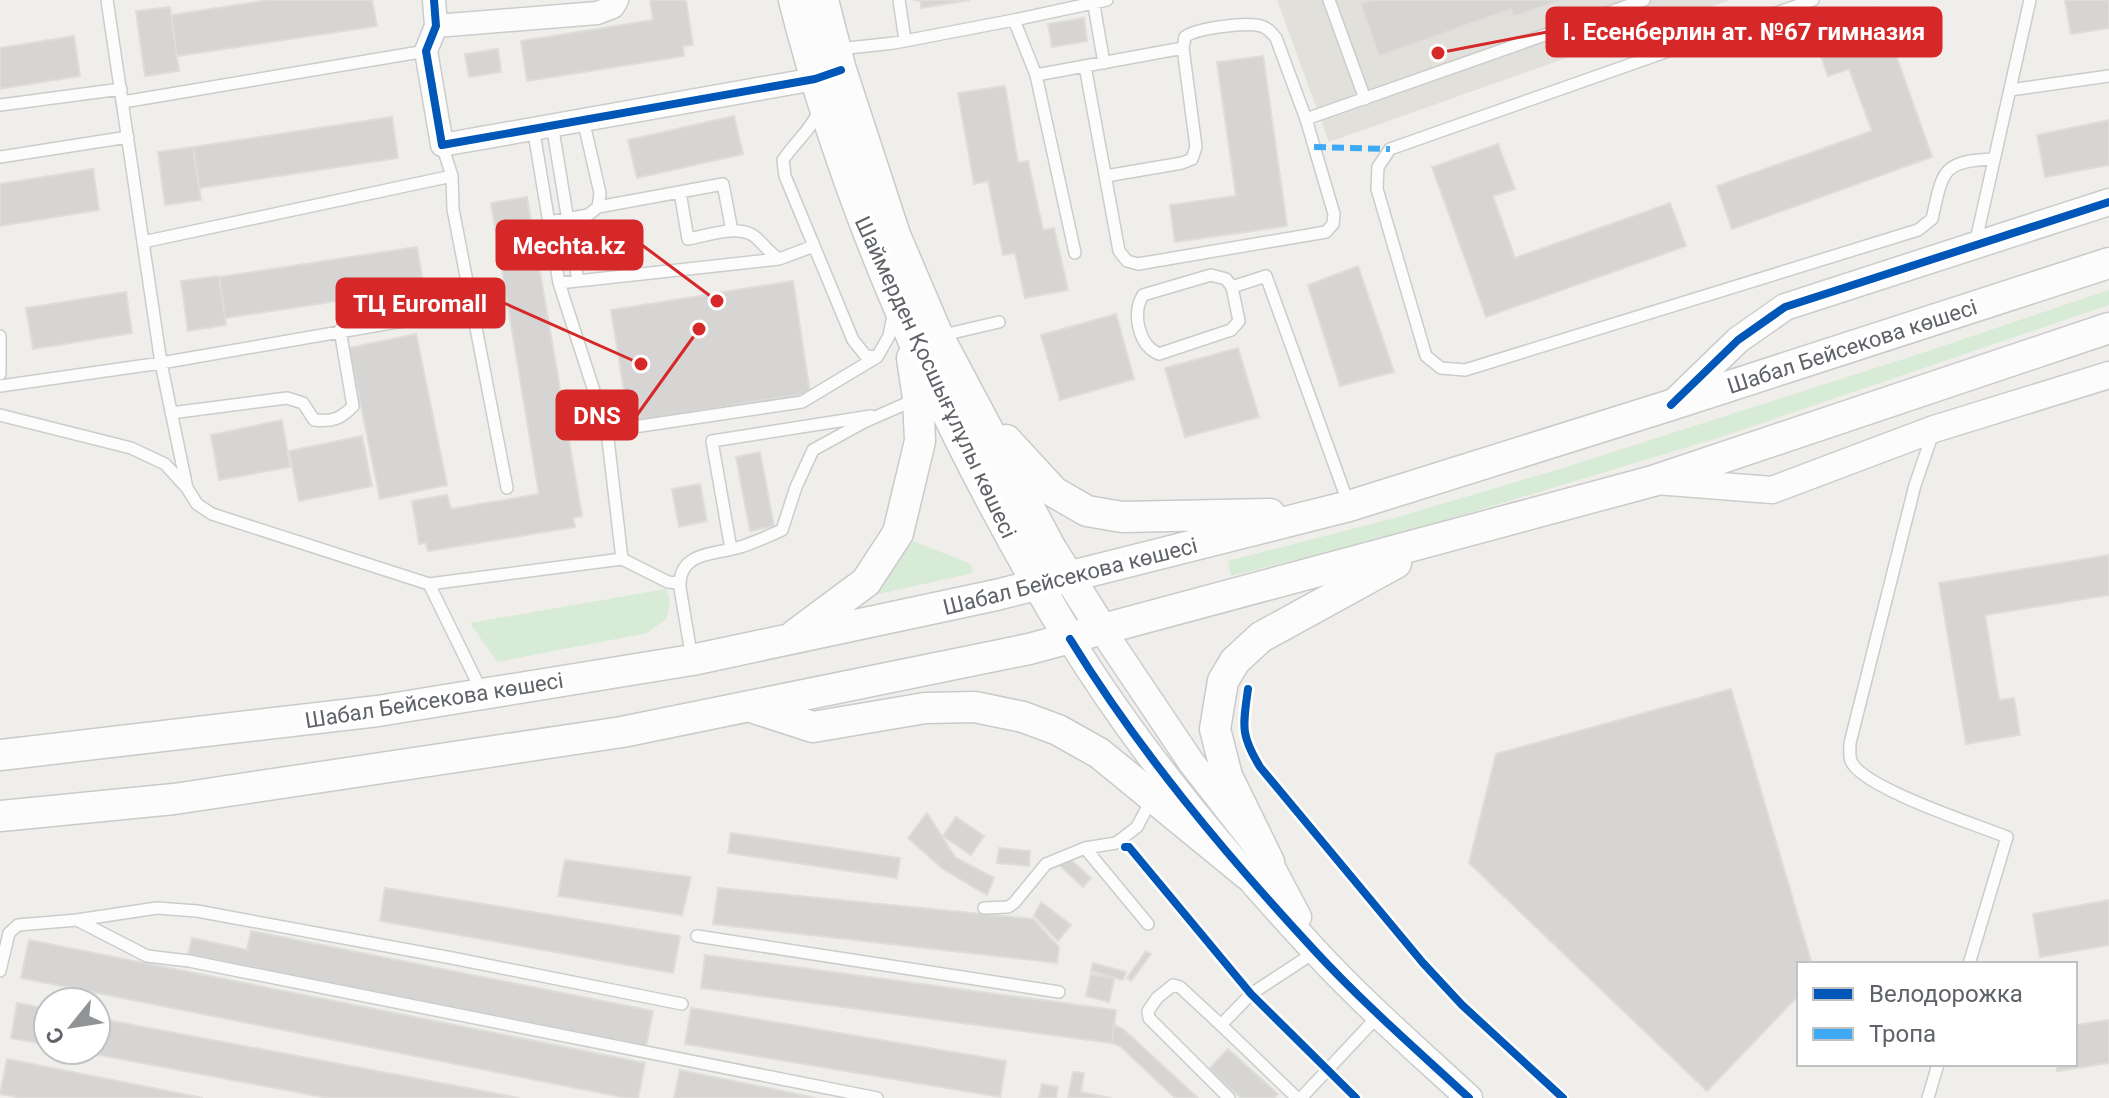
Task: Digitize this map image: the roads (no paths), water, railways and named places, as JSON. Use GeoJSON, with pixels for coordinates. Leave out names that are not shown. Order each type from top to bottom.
{"type":"FeatureCollection","features":[{"type":"Feature","properties":{"kind":"main road","name":"Шаймерден Қосшығұлұлы көшесі"},"geometry":{"type":"LineString","coordinates":[[794,0],[938,336],[1050,547],[1103,631]]}},
{"type":"Feature","properties":{"kind":"main road","name":"Шаймерден Қосшығұлұлы көшесі"},"geometry":{"type":"LineString","coordinates":[[823,0],[828,75],[850,191],[967,454],[1070,639]]}},
{"type":"Feature","properties":{"kind":"main road","name":"Шабал Бейсекова көшесі"},"geometry":{"type":"LineString","coordinates":[[0,755],[347,715],[692,660],[1038,585],[1349,506],[2109,263]]}},
{"type":"Feature","properties":{"kind":"main road"},"geometry":{"type":"LineString","coordinates":[[789,640],[866,582],[898,533],[920,441],[918,398],[901,309]]}},
{"type":"Feature","properties":{"kind":"main road"},"geometry":{"type":"LineString","coordinates":[[0,816],[174,799],[622,732],[1070,639],[1653,481],[2109,328]]}},
{"type":"Feature","properties":{"kind":"main road"},"geometry":{"type":"LineString","coordinates":[[979,410],[1054,492],[1087,511],[1122,517],[1320,514]]}},
{"type":"Feature","properties":{"kind":"main road"},"geometry":{"type":"LineString","coordinates":[[1259,869],[1227,776],[1215,729],[1223,681],[1235,661],[1261,637],[1440,539]]}},
{"type":"Feature","properties":{"kind":"main road"},"geometry":{"type":"LineString","coordinates":[[749,706],[813,727],[925,708],[975,707],[1023,717],[1058,730],[1099,753],[1153,796],[1259,869]]}},
{"type":"Feature","properties":{"kind":"street"},"geometry":{"type":"LineString","coordinates":[[434,0],[436,26],[426,51],[442,145],[828,75]]}},
{"type":"Feature","properties":{"kind":"street"},"geometry":{"type":"LineString","coordinates":[[436,26],[597,13],[613,7],[617,0]]}},
{"type":"Feature","properties":{"kind":"street"},"geometry":{"type":"LineString","coordinates":[[1671,405],[1738,340],[1785,307],[2109,202]]}},
{"type":"Feature","properties":{"kind":"street"},"geometry":{"type":"LineString","coordinates":[[1653,481],[1772,490],[1934,429],[2109,375]]}},
{"type":"Feature","properties":{"kind":"street","name":"Шаймерден Қосшығұлұлы көшесі"},"geometry":{"type":"LineString","coordinates":[[1103,631],[1316,952],[1469,1098]]}},
{"type":"Feature","properties":{"kind":"street","name":"Шаймерден Қосшығұлұлы көшесі"},"geometry":{"type":"LineString","coordinates":[[1070,639],[1168,780],[1259,869]]}},
{"type":"Feature","properties":{"kind":"lane"},"geometry":{"type":"LineString","coordinates":[[107,0],[161,363],[187,488]]}},
{"type":"Feature","properties":{"kind":"lane"},"geometry":{"type":"LineString","coordinates":[[899,0],[905,40]]}},
{"type":"Feature","properties":{"kind":"lane"},"geometry":{"type":"LineString","coordinates":[[877,357],[866,356],[858,349],[785,176],[783,160],[795,142],[812,128],[828,75],[905,40],[1107,0]]}},
{"type":"Feature","properties":{"kind":"lane"},"geometry":{"type":"LineString","coordinates":[[1329,0],[1365,99]]}},
{"type":"Feature","properties":{"kind":"lane"},"geometry":{"type":"LineString","coordinates":[[1306,119],[1644,0]]}},
{"type":"Feature","properties":{"kind":"lane"},"geometry":{"type":"LineString","coordinates":[[1813,0],[1390,149],[1378,167],[1377,189],[1426,356],[1441,368],[1465,370],[1918,230],[1932,219],[1941,181],[1950,166],[1968,160],[1994,159]]}},
{"type":"Feature","properties":{"kind":"lane"},"geometry":{"type":"LineString","coordinates":[[1975,246],[2030,0]]}},
{"type":"Feature","properties":{"kind":"lane"},"geometry":{"type":"LineString","coordinates":[[1093,1],[1104,63]]}},
{"type":"Feature","properties":{"kind":"lane"},"geometry":{"type":"LineString","coordinates":[[1014,20],[1036,75],[1075,253]]}},
{"type":"Feature","properties":{"kind":"lane"},"geometry":{"type":"LineString","coordinates":[[1085,66],[1119,251],[1127,261],[1138,264],[1326,232],[1333,224],[1334,214],[1306,119],[1276,38],[1269,29],[1259,25],[1196,30],[1185,37],[1183,48],[1196,147],[1192,159],[1106,176]]}},
{"type":"Feature","properties":{"kind":"lane"},"geometry":{"type":"LineString","coordinates":[[1036,75],[1183,48]]}},
{"type":"Feature","properties":{"kind":"lane"},"geometry":{"type":"LineString","coordinates":[[123,102],[426,51]]}},
{"type":"Feature","properties":{"kind":"lane"},"geometry":{"type":"LineString","coordinates":[[2010,90],[2109,76]]}},
{"type":"Feature","properties":{"kind":"lane"},"geometry":{"type":"LineString","coordinates":[[0,105],[121,89]]}},
{"type":"Feature","properties":{"kind":"lane"},"geometry":{"type":"LineString","coordinates":[[583,118],[600,193],[598,207]]}},
{"type":"Feature","properties":{"kind":"lane"},"geometry":{"type":"LineString","coordinates":[[542,126],[568,219],[578,281]]}},
{"type":"Feature","properties":{"kind":"lane"},"geometry":{"type":"LineString","coordinates":[[542,126],[549,222],[559,283],[607,431],[622,559]]}},
{"type":"Feature","properties":{"kind":"lane"},"geometry":{"type":"LineString","coordinates":[[0,157],[128,137]]}},
{"type":"Feature","properties":{"kind":"lane"},"geometry":{"type":"LineString","coordinates":[[442,145],[452,176],[453,209],[507,488]]}},
{"type":"Feature","properties":{"kind":"lane"},"geometry":{"type":"LineString","coordinates":[[143,242],[452,176]]}},
{"type":"Feature","properties":{"kind":"lane"},"geometry":{"type":"LineString","coordinates":[[549,222],[588,215],[598,207],[723,184],[732,231]]}},
{"type":"Feature","properties":{"kind":"lane"},"geometry":{"type":"LineString","coordinates":[[680,192],[688,239],[738,230],[753,235],[779,259]]}},
{"type":"Feature","properties":{"kind":"lane"},"geometry":{"type":"LineString","coordinates":[[559,283],[779,259],[814,246]]}},
{"type":"Feature","properties":{"kind":"lane"},"geometry":{"type":"LineString","coordinates":[[1211,275],[1226,279],[1232,287],[1239,321],[1231,330],[1159,354],[1149,350],[1137,315],[1143,295],[1211,275]]}},
{"type":"Feature","properties":{"kind":"lane"},"geometry":{"type":"LineString","coordinates":[[1232,287],[1266,276],[1349,506]]}},
{"type":"Feature","properties":{"kind":"lane"},"geometry":{"type":"LineString","coordinates":[[0,386],[161,363],[472,309]]}},
{"type":"Feature","properties":{"kind":"lane"},"geometry":{"type":"LineString","coordinates":[[607,431],[802,402],[877,357],[901,309]]}},
{"type":"Feature","properties":{"kind":"lane"},"geometry":{"type":"LineString","coordinates":[[938,336],[999,322]]}},
{"type":"Feature","properties":{"kind":"lane"},"geometry":{"type":"LineString","coordinates":[[171,413],[287,398],[303,403],[314,420],[330,422],[344,416],[353,406],[340,330]]}},
{"type":"Feature","properties":{"kind":"lane"},"geometry":{"type":"LineString","coordinates":[[0,336],[0,374]]}},
{"type":"Feature","properties":{"kind":"lane"},"geometry":{"type":"LineString","coordinates":[[692,660],[679,583],[685,566],[696,557],[731,549],[782,530],[796,487],[813,450],[918,398]]}},
{"type":"Feature","properties":{"kind":"lane"},"geometry":{"type":"LineString","coordinates":[[731,549],[712,441],[883,414]]}},
{"type":"Feature","properties":{"kind":"lane"},"geometry":{"type":"LineString","coordinates":[[0,415],[131,448],[165,464],[197,504],[212,514],[429,584],[622,559],[668,582],[679,583]]}},
{"type":"Feature","properties":{"kind":"lane"},"geometry":{"type":"LineString","coordinates":[[1934,429],[1915,485],[1850,743],[1851,760],[1862,775],[1899,795],[2007,837],[1970,962]]}},
{"type":"Feature","properties":{"kind":"lane"},"geometry":{"type":"LineString","coordinates":[[429,584],[483,694]]}},
{"type":"Feature","properties":{"kind":"lane"},"geometry":{"type":"LineString","coordinates":[[984,908],[1008,907],[1014,903],[1046,864],[1085,848],[1116,843],[1137,827],[1153,796]]}},
{"type":"Feature","properties":{"kind":"lane"},"geometry":{"type":"LineString","coordinates":[[1085,848],[1148,924]]}},
{"type":"Feature","properties":{"kind":"lane"},"geometry":{"type":"LineString","coordinates":[[0,971],[9,933],[18,925],[157,908],[197,911],[682,1004]]}},
{"type":"Feature","properties":{"kind":"lane"},"geometry":{"type":"LineString","coordinates":[[77,920],[147,956],[189,961],[877,1098]]}},
{"type":"Feature","properties":{"kind":"lane"},"geometry":{"type":"LineString","coordinates":[[697,936],[1059,992]]}},
{"type":"Feature","properties":{"kind":"lane"},"geometry":{"type":"LineString","coordinates":[[1221,1025],[1251,994],[1316,952]]}},
{"type":"Feature","properties":{"kind":"lane"},"geometry":{"type":"LineString","coordinates":[[1229,1098],[1149,1018],[1148,1011],[1157,998],[1173,985],[1180,987],[1299,1098],[1379,1015]]}},
{"type":"Feature","properties":{"kind":"lane"},"geometry":{"type":"LineString","coordinates":[[1928,1098],[1937,1066]]}},
{"type":"Feature","properties":{"kind":"place","name":"І. Есенберлин ат. №67 гимназия"},"geometry":{"type":"Point","coordinates":[1438,53]}},
{"type":"Feature","properties":{"kind":"place","name":"Mechta.kz"},"geometry":{"type":"Point","coordinates":[717,301]}},
{"type":"Feature","properties":{"kind":"place","name":"DNS"},"geometry":{"type":"Point","coordinates":[699,329]}},
{"type":"Feature","properties":{"kind":"place","name":"ТЦ Euromall"},"geometry":{"type":"Point","coordinates":[641,364]}}]}
